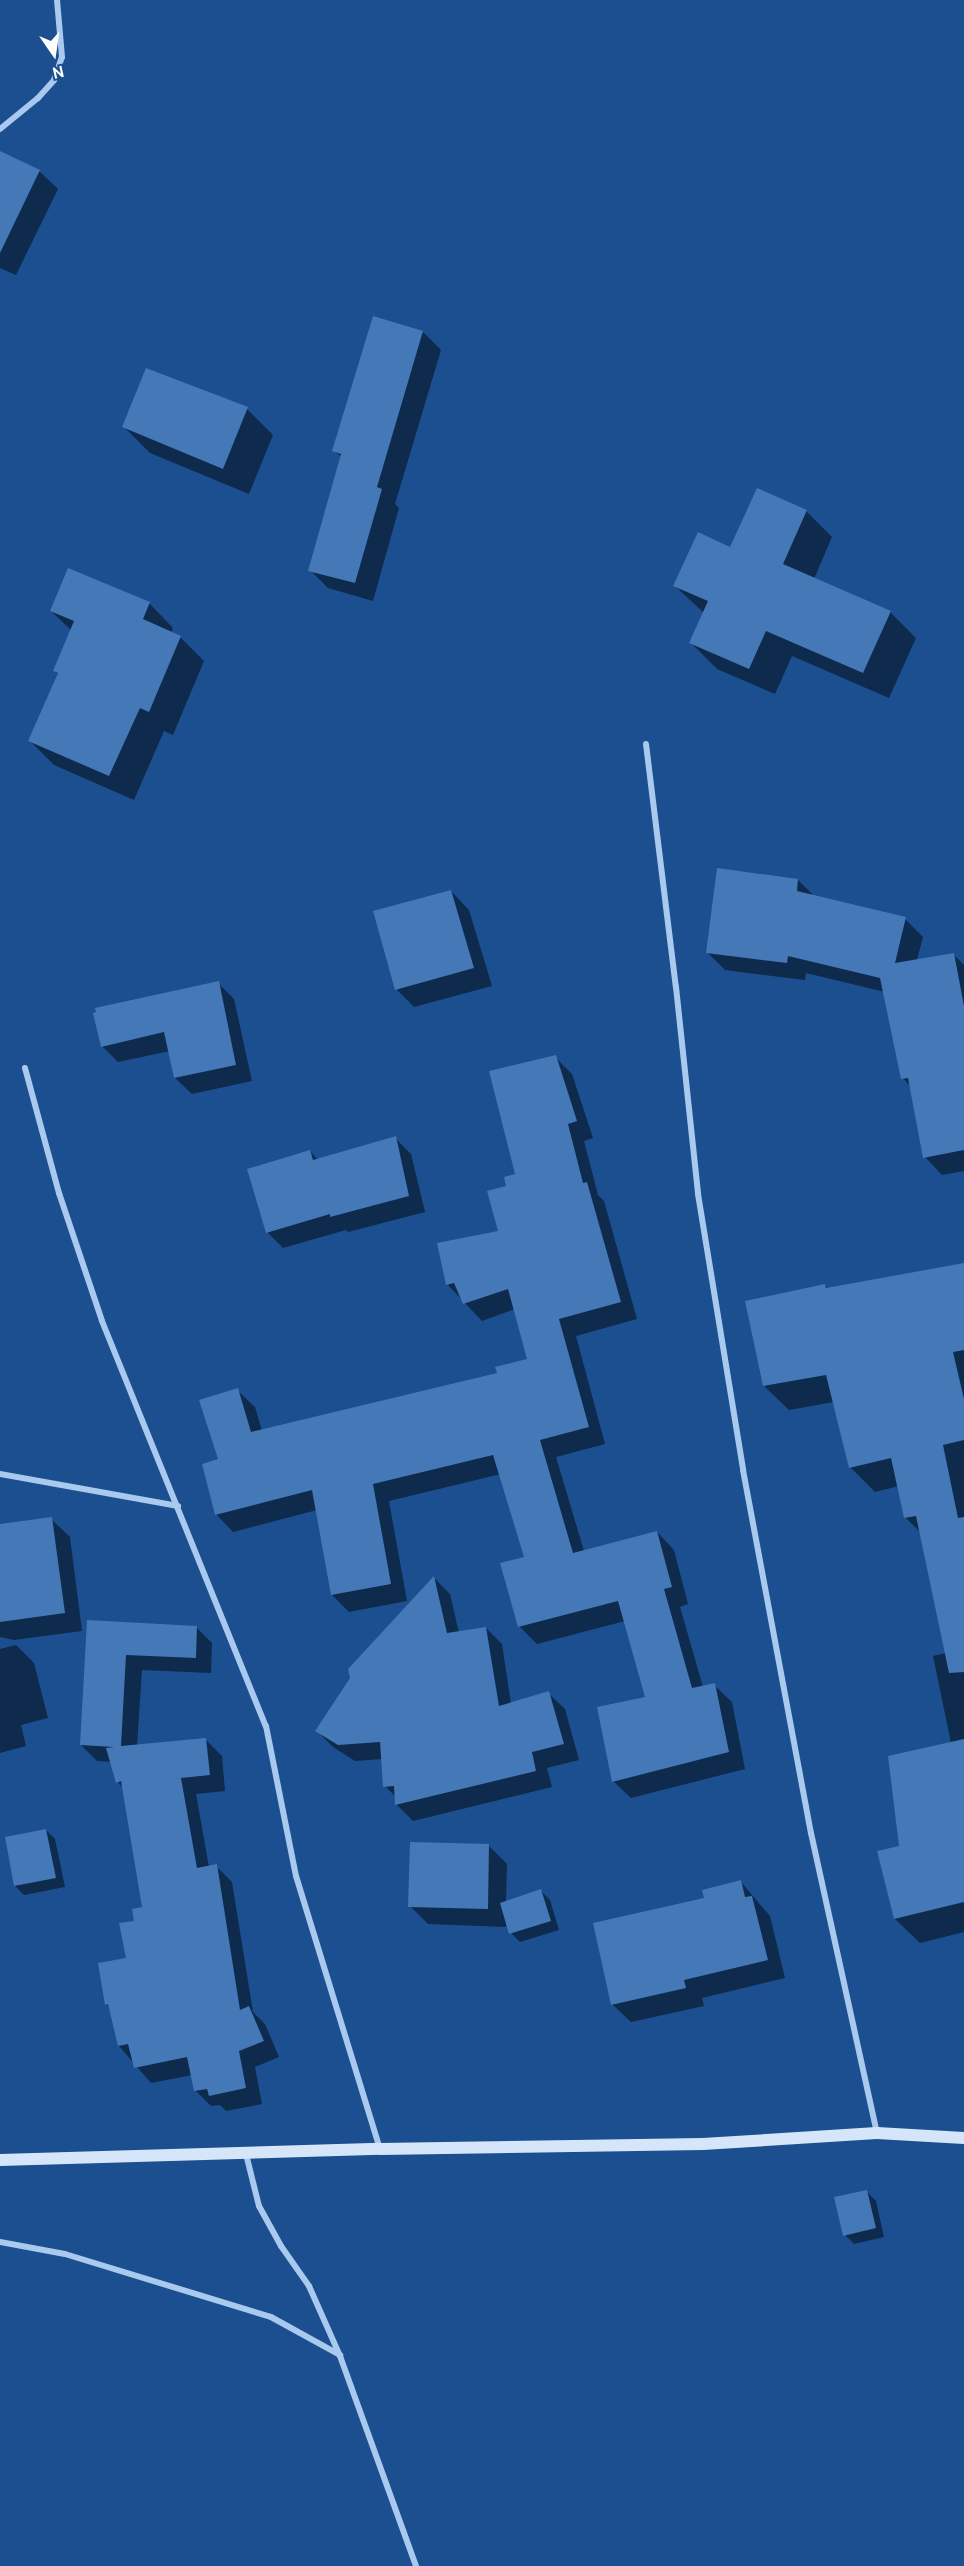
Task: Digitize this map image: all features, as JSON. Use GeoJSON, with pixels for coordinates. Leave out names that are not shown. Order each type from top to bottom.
{"type":"FeatureCollection","features":[{"type":"Feature","properties":{"kind":"street"},"geometry":{"type":"LineString","coordinates":[[0,129],[38,98],[54,80],[62,57],[57,0]]}},
{"type":"Feature","properties":{"kind":"street"},"geometry":{"type":"LineString","coordinates":[[646,744],[676,987],[698,1194],[741,1459],[811,1833],[877,2133]]}},
{"type":"Feature","properties":{"kind":"street"},"geometry":{"type":"LineString","coordinates":[[25,1068],[59,1193],[102,1321],[266,1726],[296,1876],[380,2149]]}},
{"type":"Feature","properties":{"kind":"street"},"geometry":{"type":"LineString","coordinates":[[0,1474],[178,1506]]}},
{"type":"Feature","properties":{"kind":"street"},"geometry":{"type":"LineString","coordinates":[[0,2160],[380,2149],[703,2144],[877,2133],[964,2138]]}},
{"type":"Feature","properties":{"kind":"street"},"geometry":{"type":"LineString","coordinates":[[246,2154],[259,2206],[281,2246],[309,2286],[340,2355],[416,2566]]}},
{"type":"Feature","properties":{"kind":"street"},"geometry":{"type":"LineString","coordinates":[[0,2242],[65,2253],[271,2317],[340,2355]]}},
{"type":"Feature","properties":{"kind":"building"},"geometry":{"type":"Polygon","coordinates":[[[0,151],[40,170],[0,253],[0,151]]]}},
{"type":"Feature","properties":{"kind":"building"},"geometry":{"type":"Polygon","coordinates":[[[373,316],[423,331],[377,487],[382,489],[355,583],[308,571],[341,454],[332,451],[373,316]]]}},
{"type":"Feature","properties":{"kind":"building"},"geometry":{"type":"Polygon","coordinates":[[[146,368],[248,407],[223,469],[122,427],[146,368]]]}},
{"type":"Feature","properties":{"kind":"building"},"geometry":{"type":"Polygon","coordinates":[[[757,488],[807,510],[783,564],[891,611],[863,673],[766,631],[749,669],[689,643],[708,601],[673,586],[698,532],[730,547],[757,488]]]}},
{"type":"Feature","properties":{"kind":"building"},"geometry":{"type":"Polygon","coordinates":[[[68,568],[150,602],[143,619],[181,636],[149,712],[140,708],[109,776],[28,741],[58,673],[53,671],[74,621],[50,611],[68,568]]]}},
{"type":"Feature","properties":{"kind":"building"},"geometry":{"type":"Polygon","coordinates":[[[717,868],[798,879],[797,891],[906,917],[895,963],[954,953],[964,1006],[964,1150],[923,1158],[908,1078],[901,1079],[880,978],[788,956],[787,963],[706,953],[717,868]]]}},
{"type":"Feature","properties":{"kind":"building"},"geometry":{"type":"Polygon","coordinates":[[[451,890],[474,968],[395,990],[373,911],[451,890]]]}},
{"type":"Feature","properties":{"kind":"building"},"geometry":{"type":"Polygon","coordinates":[[[219,981],[236,1065],[174,1078],[164,1032],[101,1047],[93,1013],[96,1012],[95,1008],[219,981]]]}},
{"type":"Feature","properties":{"kind":"building"},"geometry":{"type":"Polygon","coordinates":[[[556,1055],[577,1121],[568,1124],[583,1183],[587,1182],[621,1302],[559,1319],[589,1427],[540,1440],[573,1553],[657,1531],[672,1587],[664,1589],[692,1688],[715,1683],[729,1752],[612,1782],[597,1707],[645,1697],[618,1601],[518,1627],[500,1563],[524,1557],[493,1455],[373,1484],[391,1584],[331,1595],[312,1490],[215,1515],[202,1464],[218,1459],[199,1400],[238,1388],[251,1432],[497,1373],[495,1367],[527,1359],[508,1289],[463,1304],[454,1283],[446,1285],[437,1243],[498,1231],[487,1191],[506,1186],[504,1177],[515,1174],[489,1071],[556,1055]]]}},
{"type":"Feature","properties":{"kind":"building"},"geometry":{"type":"Polygon","coordinates":[[[396,1136],[409,1196],[330,1217],[330,1214],[266,1233],[247,1169],[310,1150],[313,1160],[396,1136]]]}},
{"type":"Feature","properties":{"kind":"building"},"geometry":{"type":"Polygon","coordinates":[[[964,1263],[964,1350],[953,1352],[964,1399],[964,1440],[943,1445],[958,1518],[964,1517],[964,1672],[949,1673],[916,1516],[904,1518],[891,1458],[849,1468],[826,1375],[763,1386],[745,1301],[825,1284],[826,1288],[964,1263]]]}},
{"type":"Feature","properties":{"kind":"building"},"geometry":{"type":"Polygon","coordinates":[[[52,1517],[65,1613],[0,1622],[0,1524],[52,1517]]]}},
{"type":"Feature","properties":{"kind":"building"},"geometry":{"type":"Polygon","coordinates":[[[434,1576],[447,1633],[486,1627],[499,1706],[549,1691],[564,1744],[532,1752],[536,1771],[395,1805],[394,1786],[383,1787],[380,1742],[338,1745],[315,1731],[350,1678],[348,1669],[434,1576]]]}},
{"type":"Feature","properties":{"kind":"building"},"geometry":{"type":"Polygon","coordinates":[[[87,1620],[197,1626],[196,1658],[126,1655],[121,1746],[206,1738],[210,1775],[181,1778],[197,1868],[217,1864],[240,2010],[249,2006],[264,2041],[239,2051],[246,2088],[209,2096],[207,2089],[194,2091],[187,2057],[134,2068],[128,2044],[118,2046],[108,2004],[105,2005],[98,1963],[126,1958],[119,1923],[134,1921],[132,1909],[142,1907],[121,1781],[116,1783],[106,1748],[114,1747],[80,1745],[87,1620]]]}},
{"type":"Feature","properties":{"kind":"building"},"geometry":{"type":"Polygon","coordinates":[[[964,1739],[964,1902],[894,1919],[877,1851],[899,1846],[888,1756],[964,1739]]]}},
{"type":"Feature","properties":{"kind":"building"},"geometry":{"type":"Polygon","coordinates":[[[46,1829],[56,1878],[14,1886],[5,1837],[46,1829]]]}},
{"type":"Feature","properties":{"kind":"building"},"geometry":{"type":"Polygon","coordinates":[[[410,1842],[489,1844],[488,1909],[408,1907],[410,1842]]]}},
{"type":"Feature","properties":{"kind":"building"},"geometry":{"type":"Polygon","coordinates":[[[741,1880],[745,1897],[752,1896],[768,1960],[684,1980],[686,1988],[611,2005],[593,1923],[704,1898],[702,1890],[741,1880]]]}},
{"type":"Feature","properties":{"kind":"building"},"geometry":{"type":"Polygon","coordinates":[[[541,1889],[551,1921],[509,1934],[500,1903],[541,1889]]]}},
{"type":"Feature","properties":{"kind":"building"},"geometry":{"type":"Polygon","coordinates":[[[867,2190],[876,2228],[843,2236],[834,2197],[867,2190]]]}}]}
